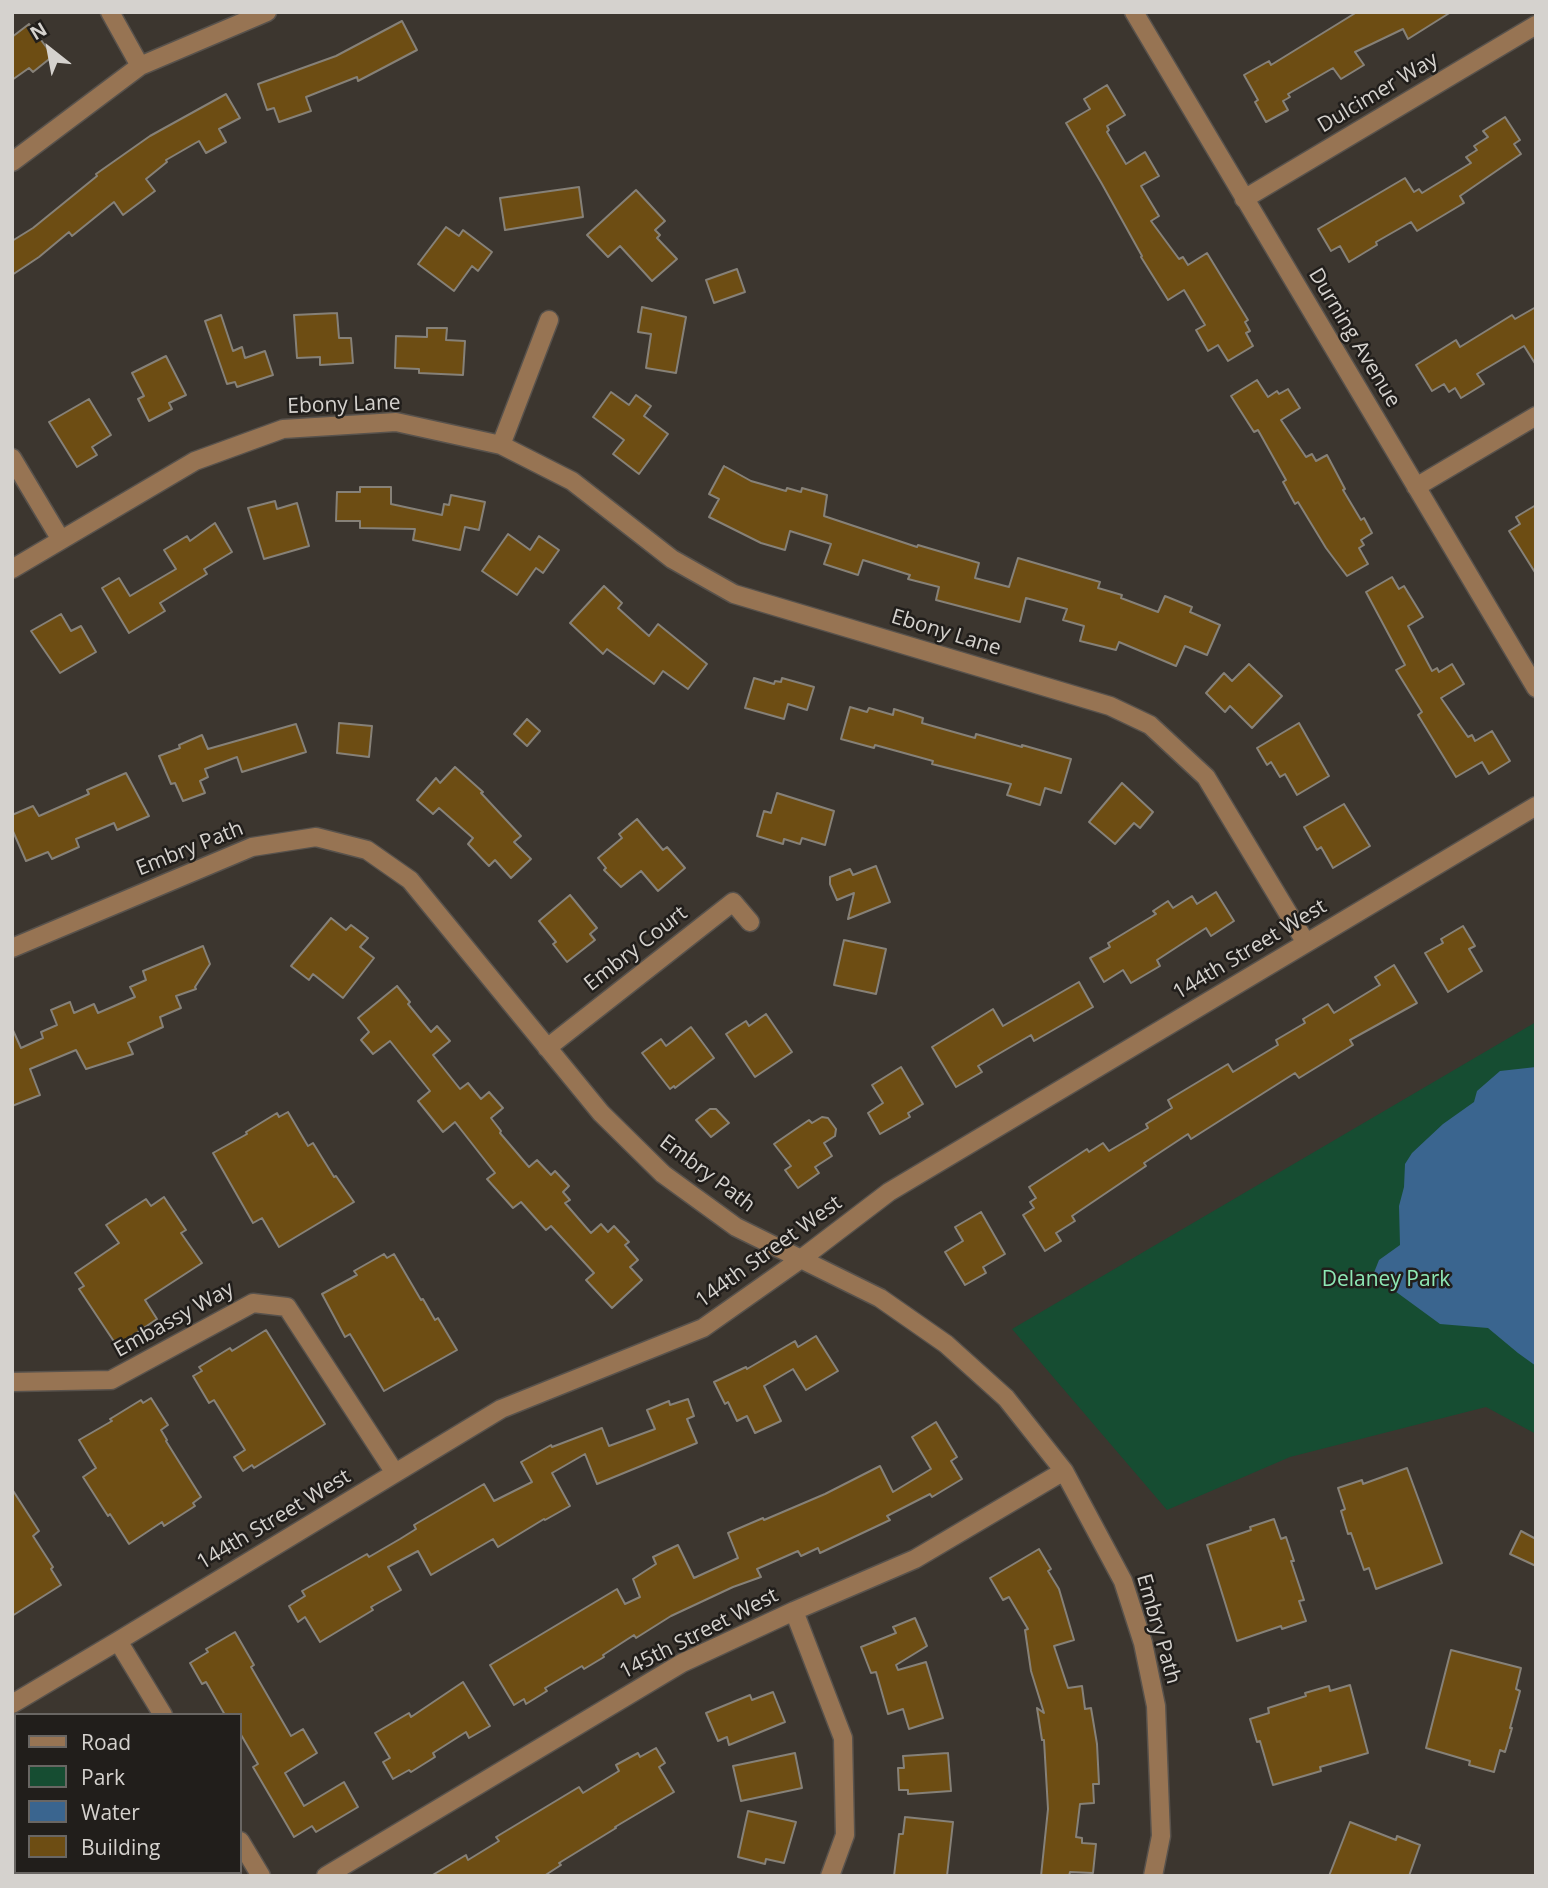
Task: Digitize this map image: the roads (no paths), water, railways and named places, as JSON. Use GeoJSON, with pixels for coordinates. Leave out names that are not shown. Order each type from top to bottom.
{"type":"FeatureCollection","features":[{"type":"Feature","properties":{"kind":"street"},"geometry":{"type":"LineString","coordinates":[[110,12],[141,66]]}},
{"type":"Feature","properties":{"kind":"street"},"geometry":{"type":"LineString","coordinates":[[12,162],[141,66],[267,12]]}},
{"type":"Feature","properties":{"kind":"street","name":"Durning Avenue"},"geometry":{"type":"LineString","coordinates":[[1134,12],[1536,688]]}},
{"type":"Feature","properties":{"kind":"street","name":"Dulcimer Way"},"geometry":{"type":"LineString","coordinates":[[1244,199],[1536,25]]}},
{"type":"Feature","properties":{"kind":"street"},"geometry":{"type":"LineString","coordinates":[[501,445],[549,320]]}},
{"type":"Feature","properties":{"kind":"street"},"geometry":{"type":"LineString","coordinates":[[1416,487],[1536,416]]}},
{"type":"Feature","properties":{"kind":"street","name":"Ebony Lane"},"geometry":{"type":"LineString","coordinates":[[12,569],[195,461],[283,429],[396,422],[501,445],[572,481],[672,559],[734,594],[1110,706],[1150,725],[1206,777],[1306,943]]}},
{"type":"Feature","properties":{"kind":"street"},"geometry":{"type":"LineString","coordinates":[[12,458],[61,540]]}},
{"type":"Feature","properties":{"kind":"street","name":"144th Street West"},"geometry":{"type":"LineString","coordinates":[[12,1704],[501,1409],[703,1328],[801,1259],[889,1192],[1536,806]]}},
{"type":"Feature","properties":{"kind":"street","name":"Embry Path"},"geometry":{"type":"LineString","coordinates":[[12,948],[252,847],[316,837],[367,850],[410,880],[601,1113],[663,1174],[736,1227],[880,1298],[946,1344],[1006,1398],[1064,1471],[1123,1581],[1143,1643],[1156,1706],[1161,1836],[1153,1876]]}},
{"type":"Feature","properties":{"kind":"street","name":"Embry Court"},"geometry":{"type":"LineString","coordinates":[[547,1048],[733,902],[750,922]]}},
{"type":"Feature","properties":{"kind":"street","name":"Embassy Way"},"geometry":{"type":"LineString","coordinates":[[12,1382],[111,1380],[253,1303],[287,1307],[395,1474]]}},
{"type":"Feature","properties":{"kind":"street","name":"145th Street West"},"geometry":{"type":"LineString","coordinates":[[326,1876],[682,1663],[915,1559],[1064,1471]]}},
{"type":"Feature","properties":{"kind":"street"},"geometry":{"type":"LineString","coordinates":[[794,1611],[843,1738],[845,1835],[830,1876]]}},
{"type":"Feature","properties":{"kind":"street"},"geometry":{"type":"LineString","coordinates":[[118,1642],[162,1713]]}},
{"type":"Feature","properties":{"kind":"street"},"geometry":{"type":"LineString","coordinates":[[242,1844],[261,1876]]}},
{"type":"Feature","properties":{"kind":"water"},"geometry":{"type":"Polygon","coordinates":[[[1536,1067],[1536,1366],[1488,1328],[1440,1324],[1373,1275],[1379,1260],[1400,1245],[1399,1206],[1404,1187],[1405,1164],[1412,1153],[1443,1124],[1474,1102],[1477,1091],[1500,1071],[1536,1067]]]}},
{"type":"Feature","properties":{"kind":"park label","name":"Delaney Park"},"geometry":{"type":"Point","coordinates":[1386,1280]}}]}
